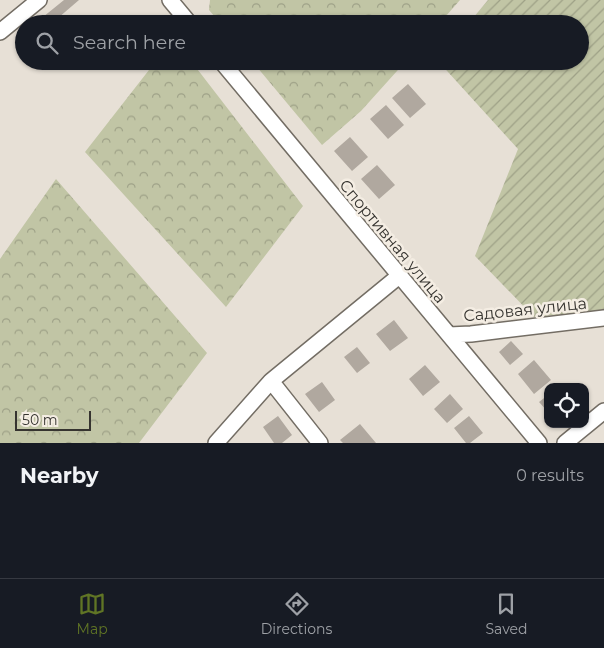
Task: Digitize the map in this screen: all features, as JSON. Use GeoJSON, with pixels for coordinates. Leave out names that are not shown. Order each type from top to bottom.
{"type":"FeatureCollection","features":[{"type":"Feature","properties":{"kind":"street"},"geometry":{"type":"LineString","coordinates":[[21,15],[39,0]]}},
{"type":"Feature","properties":{"kind":"street"},"geometry":{"type":"LineString","coordinates":[[170,0],[182,15]]}},
{"type":"Feature","properties":{"kind":"street"},"geometry":{"type":"LineString","coordinates":[[0,32],[15,20]]}},
{"type":"Feature","properties":{"kind":"street","name":"Спортивная улица"},"geometry":{"type":"LineString","coordinates":[[228,70],[539,443]]}},
{"type":"Feature","properties":{"kind":"street"},"geometry":{"type":"LineString","coordinates":[[216,443],[271,381],[399,276]]}},
{"type":"Feature","properties":{"kind":"street","name":"Садовая улица"},"geometry":{"type":"LineString","coordinates":[[449,335],[604,318]]}},
{"type":"Feature","properties":{"kind":"street"},"geometry":{"type":"LineString","coordinates":[[271,381],[320,443]]}},
{"type":"Feature","properties":{"kind":"street"},"geometry":{"type":"LineString","coordinates":[[565,443],[604,411]]}},
{"type":"Feature","properties":{"kind":"green space"},"geometry":{"type":"Polygon","coordinates":[[[210,0],[460,0],[447,15],[213,15],[209,10],[210,0]]]}},
{"type":"Feature","properties":{"kind":"green space"},"geometry":{"type":"Polygon","coordinates":[[[488,0],[604,0],[604,310],[534,317],[475,256],[518,149],[446,70],[589,70],[589,15],[476,15],[488,0]]]}},
{"type":"Feature","properties":{"kind":"green space"},"geometry":{"type":"Polygon","coordinates":[[[149,70],[198,70],[303,206],[226,307],[85,152],[149,70]]]}},
{"type":"Feature","properties":{"kind":"green space"},"geometry":{"type":"Polygon","coordinates":[[[260,70],[398,70],[361,111],[322,145],[260,70]]]}},
{"type":"Feature","properties":{"kind":"green space"},"geometry":{"type":"Polygon","coordinates":[[[56,179],[207,353],[139,443],[0,443],[0,259],[56,179]]]}},
{"type":"Feature","properties":{"kind":"building"},"geometry":{"type":"Polygon","coordinates":[[[64,0],[79,0],[62,15],[45,15],[64,0]]]}},
{"type":"Feature","properties":{"kind":"building"},"geometry":{"type":"Polygon","coordinates":[[[408,84],[426,104],[410,118],[392,98],[408,84]]]}},
{"type":"Feature","properties":{"kind":"building"},"geometry":{"type":"Polygon","coordinates":[[[386,105],[404,125],[388,139],[370,119],[386,105]]]}},
{"type":"Feature","properties":{"kind":"building"},"geometry":{"type":"Polygon","coordinates":[[[350,137],[368,157],[352,171],[334,151],[350,137]]]}},
{"type":"Feature","properties":{"kind":"building"},"geometry":{"type":"Polygon","coordinates":[[[377,165],[395,185],[379,199],[361,179],[377,165]]]}},
{"type":"Feature","properties":{"kind":"building"},"geometry":{"type":"Polygon","coordinates":[[[394,320],[408,338],[390,351],[376,334],[394,320]]]}},
{"type":"Feature","properties":{"kind":"building"},"geometry":{"type":"Polygon","coordinates":[[[511,341],[523,354],[510,365],[499,352],[511,341]]]}},
{"type":"Feature","properties":{"kind":"building"},"geometry":{"type":"Polygon","coordinates":[[[357,347],[370,363],[357,373],[344,357],[357,347]]]}},
{"type":"Feature","properties":{"kind":"building"},"geometry":{"type":"Polygon","coordinates":[[[534,360],[551,380],[544,383],[544,386],[534,394],[518,374],[534,360]]]}},
{"type":"Feature","properties":{"kind":"building"},"geometry":{"type":"Polygon","coordinates":[[[425,365],[440,382],[423,396],[409,379],[425,365]]]}},
{"type":"Feature","properties":{"kind":"building"},"geometry":{"type":"Polygon","coordinates":[[[322,382],[335,400],[319,412],[305,394],[322,382]]]}},
{"type":"Feature","properties":{"kind":"building"},"geometry":{"type":"Polygon","coordinates":[[[450,394],[463,409],[447,423],[434,409],[450,394]]]}},
{"type":"Feature","properties":{"kind":"building"},"geometry":{"type":"Polygon","coordinates":[[[544,398],[544,408],[539,402],[544,398]]]}},
{"type":"Feature","properties":{"kind":"building"},"geometry":{"type":"Polygon","coordinates":[[[278,416],[292,435],[282,443],[274,443],[263,427],[278,416]]]}},
{"type":"Feature","properties":{"kind":"building"},"geometry":{"type":"Polygon","coordinates":[[[469,416],[483,433],[470,443],[466,443],[454,428],[469,416]]]}},
{"type":"Feature","properties":{"kind":"building"},"geometry":{"type":"Polygon","coordinates":[[[360,424],[376,443],[343,443],[340,440],[360,424]]]}}]}
